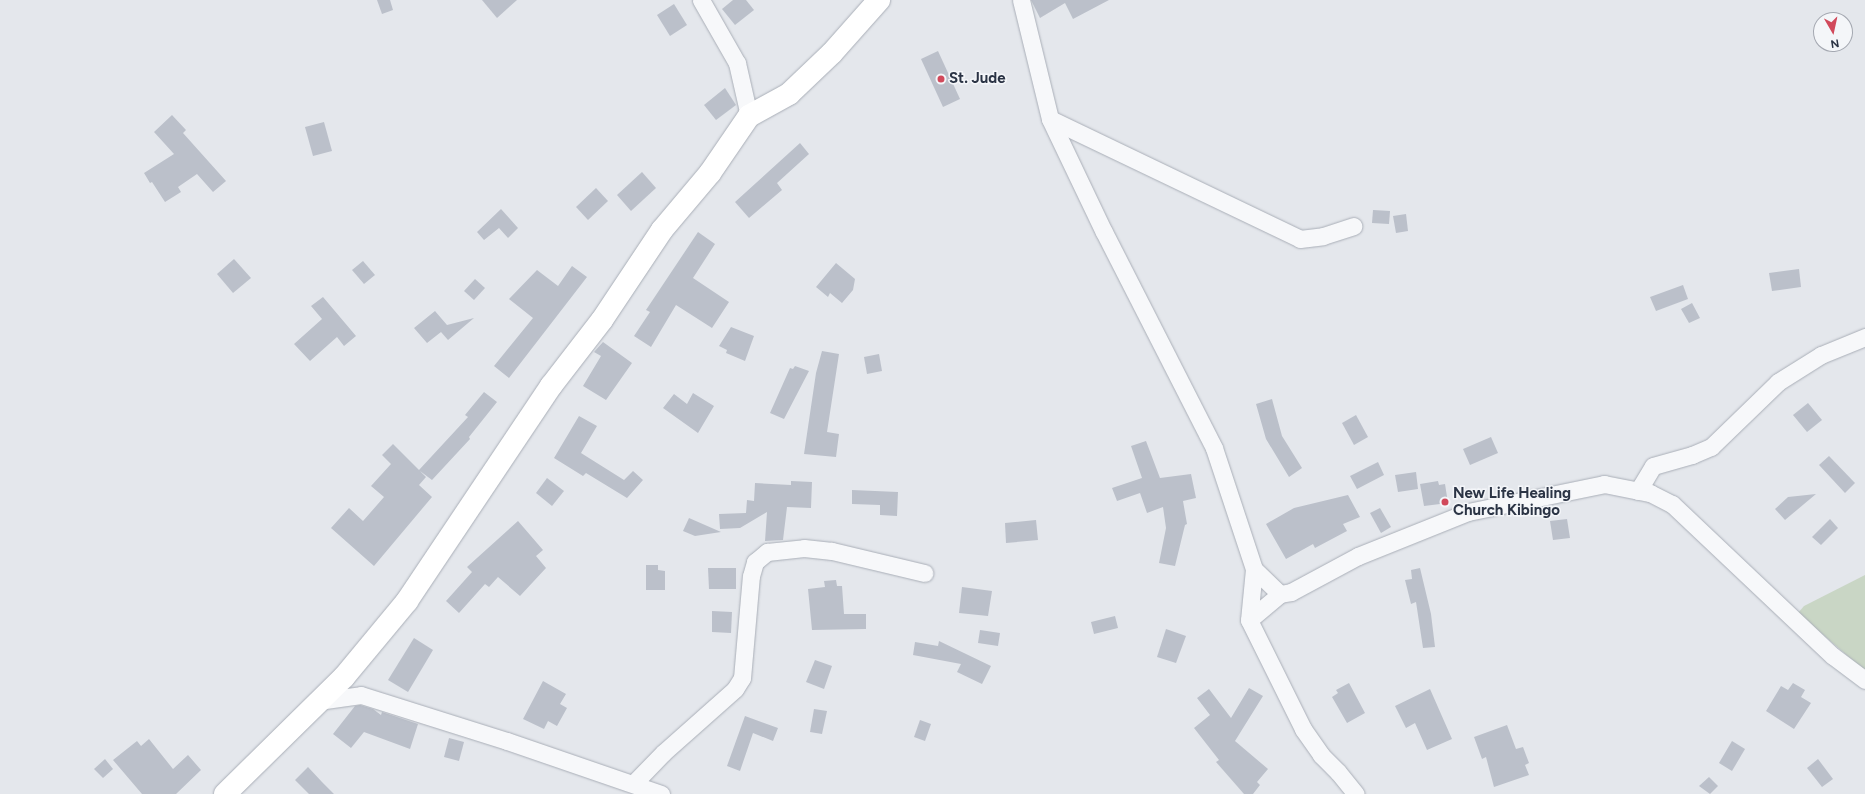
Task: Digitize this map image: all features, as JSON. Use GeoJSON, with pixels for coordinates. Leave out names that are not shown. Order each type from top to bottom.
{"type":"FeatureCollection","features":[{"type":"Feature","properties":{"kind":"main road"},"geometry":{"type":"LineString","coordinates":[[225,794],[344,677],[407,600],[551,386],[602,320],[662,230],[710,173],[749,116],[789,94],[832,53],[879,0]]}},
{"type":"Feature","properties":{"kind":"street"},"geometry":{"type":"LineString","coordinates":[[701,0],[737,63],[749,116]]}},
{"type":"Feature","properties":{"kind":"street"},"geometry":{"type":"LineString","coordinates":[[1021,0],[1050,119],[1104,232],[1214,448],[1254,569],[1249,620],[1303,729],[1321,755],[1338,772],[1356,794]]}},
{"type":"Feature","properties":{"kind":"street"},"geometry":{"type":"LineString","coordinates":[[1050,119],[1300,239],[1323,236],[1353,226]]}},
{"type":"Feature","properties":{"kind":"street"},"geometry":{"type":"LineString","coordinates":[[1638,491],[1653,466],[1692,455],[1711,447],[1778,382],[1821,355],[1865,338]]}},
{"type":"Feature","properties":{"kind":"street"},"geometry":{"type":"LineString","coordinates":[[1249,620],[1280,594],[1291,592],[1358,556],[1468,512],[1604,484],[1638,491],[1672,504],[1833,656],[1865,680]]}},
{"type":"Feature","properties":{"kind":"street"},"geometry":{"type":"LineString","coordinates":[[634,783],[663,753],[735,689],[742,678],[751,576],[755,562],[767,552],[804,548],[832,551],[924,572]]}},
{"type":"Feature","properties":{"kind":"street"},"geometry":{"type":"LineString","coordinates":[[1254,569],[1280,594]]}},
{"type":"Feature","properties":{"kind":"street"},"geometry":{"type":"LineString","coordinates":[[318,701],[362,695],[634,783],[661,794]]}},
{"type":"Feature","properties":{"kind":"green space"},"geometry":{"type":"Polygon","coordinates":[[[1865,575],[1865,671],[1798,613],[1804,606],[1865,575]]]}},
{"type":"Feature","properties":{"kind":"building"},"geometry":{"type":"Polygon","coordinates":[[[377,0],[390,0],[393,10],[382,14],[377,0]]]}},
{"type":"Feature","properties":{"kind":"building"},"geometry":{"type":"Polygon","coordinates":[[[482,0],[517,0],[497,18],[482,0]]]}},
{"type":"Feature","properties":{"kind":"building"},"geometry":{"type":"Polygon","coordinates":[[[733,0],[746,0],[754,10],[735,25],[722,9],[733,0]]]}},
{"type":"Feature","properties":{"kind":"building"},"geometry":{"type":"Polygon","coordinates":[[[1031,0],[1109,0],[1073,19],[1065,3],[1040,18],[1031,0]]]}},
{"type":"Feature","properties":{"kind":"building"},"geometry":{"type":"Polygon","coordinates":[[[674,4],[687,25],[670,36],[657,15],[674,4]]]}},
{"type":"Feature","properties":{"kind":"building","name":"St. Jude"},"geometry":{"type":"Polygon","coordinates":[[[938,51],[960,99],[943,107],[921,59],[938,51]]]}},
{"type":"Feature","properties":{"kind":"building"},"geometry":{"type":"Polygon","coordinates":[[[725,88],[736,105],[716,120],[704,105],[725,88]]]}},
{"type":"Feature","properties":{"kind":"building"},"geometry":{"type":"Polygon","coordinates":[[[172,115],[186,130],[183,133],[226,181],[213,192],[197,174],[178,187],[181,192],[165,202],[152,182],[150,183],[144,173],[174,154],[154,132],[172,115]]]}},
{"type":"Feature","properties":{"kind":"building"},"geometry":{"type":"Polygon","coordinates":[[[324,122],[332,151],[313,156],[305,127],[324,122]]]}},
{"type":"Feature","properties":{"kind":"building"},"geometry":{"type":"Polygon","coordinates":[[[800,143],[809,154],[777,183],[782,190],[749,218],[735,202],[800,143]]]}},
{"type":"Feature","properties":{"kind":"building"},"geometry":{"type":"Polygon","coordinates":[[[642,172],[656,188],[631,211],[617,195],[642,172]]]}},
{"type":"Feature","properties":{"kind":"building"},"geometry":{"type":"Polygon","coordinates":[[[596,188],[608,201],[588,220],[576,207],[596,188]]]}},
{"type":"Feature","properties":{"kind":"building"},"geometry":{"type":"Polygon","coordinates":[[[501,209],[518,228],[508,238],[499,228],[484,240],[477,232],[501,209]]]}},
{"type":"Feature","properties":{"kind":"building"},"geometry":{"type":"Polygon","coordinates":[[[1373,210],[1390,211],[1389,224],[1372,223],[1373,210]]]}},
{"type":"Feature","properties":{"kind":"building"},"geometry":{"type":"Polygon","coordinates":[[[1406,214],[1408,231],[1396,233],[1393,216],[1406,214]]]}},
{"type":"Feature","properties":{"kind":"building"},"geometry":{"type":"Polygon","coordinates":[[[698,232],[715,244],[693,278],[729,302],[712,328],[676,305],[651,347],[634,336],[650,312],[646,310],[698,232]]]}},
{"type":"Feature","properties":{"kind":"building"},"geometry":{"type":"Polygon","coordinates":[[[234,259],[251,278],[233,293],[217,274],[234,259]]]}},
{"type":"Feature","properties":{"kind":"building"},"geometry":{"type":"Polygon","coordinates":[[[363,261],[375,275],[364,284],[352,270],[363,261]]]}},
{"type":"Feature","properties":{"kind":"building"},"geometry":{"type":"Polygon","coordinates":[[[836,263],[855,279],[853,290],[842,303],[830,293],[828,297],[816,287],[836,263]]]}},
{"type":"Feature","properties":{"kind":"building"},"geometry":{"type":"Polygon","coordinates":[[[572,266],[587,277],[509,378],[494,366],[533,318],[509,299],[537,270],[558,286],[572,266]]]}},
{"type":"Feature","properties":{"kind":"building"},"geometry":{"type":"Polygon","coordinates":[[[1799,269],[1801,287],[1772,291],[1769,273],[1799,269]]]}},
{"type":"Feature","properties":{"kind":"building"},"geometry":{"type":"Polygon","coordinates":[[[475,279],[485,288],[474,300],[464,291],[475,279]]]}},
{"type":"Feature","properties":{"kind":"building"},"geometry":{"type":"Polygon","coordinates":[[[1683,285],[1688,299],[1656,311],[1650,297],[1683,285]]]}},
{"type":"Feature","properties":{"kind":"building"},"geometry":{"type":"Polygon","coordinates":[[[323,297],[356,336],[344,346],[337,337],[310,361],[294,344],[322,319],[311,306],[323,297]]]}},
{"type":"Feature","properties":{"kind":"building"},"geometry":{"type":"Polygon","coordinates":[[[1692,303],[1700,318],[1689,323],[1681,309],[1692,303]]]}},
{"type":"Feature","properties":{"kind":"building"},"geometry":{"type":"Polygon","coordinates":[[[435,311],[447,325],[474,318],[448,340],[441,332],[427,343],[414,328],[435,311]]]}},
{"type":"Feature","properties":{"kind":"building"},"geometry":{"type":"Polygon","coordinates":[[[731,327],[754,336],[745,361],[726,353],[727,350],[719,346],[731,327]]]}},
{"type":"Feature","properties":{"kind":"building"},"geometry":{"type":"Polygon","coordinates":[[[603,342],[632,363],[606,400],[583,386],[601,356],[594,352],[603,342]]]}},
{"type":"Feature","properties":{"kind":"building"},"geometry":{"type":"Polygon","coordinates":[[[822,351],[839,354],[827,432],[839,434],[836,457],[804,454],[816,373],[822,351]]]}},
{"type":"Feature","properties":{"kind":"building"},"geometry":{"type":"Polygon","coordinates":[[[879,354],[882,371],[867,374],[864,357],[879,354]]]}},
{"type":"Feature","properties":{"kind":"building"},"geometry":{"type":"Polygon","coordinates":[[[795,366],[809,371],[784,419],[770,413],[790,368],[793,369],[795,366]]]}},
{"type":"Feature","properties":{"kind":"building"},"geometry":{"type":"Polygon","coordinates":[[[484,392],[497,402],[469,437],[470,439],[432,480],[420,471],[426,477],[419,485],[432,497],[374,566],[331,528],[349,508],[363,521],[384,497],[371,486],[391,464],[382,455],[393,444],[419,470],[468,417],[465,415],[484,392]]]}},
{"type":"Feature","properties":{"kind":"building"},"geometry":{"type":"Polygon","coordinates":[[[693,393],[714,406],[698,433],[663,408],[674,394],[687,404],[693,393]]]}},
{"type":"Feature","properties":{"kind":"building"},"geometry":{"type":"Polygon","coordinates":[[[1272,399],[1282,436],[1302,468],[1289,477],[1266,439],[1256,404],[1272,399]]]}},
{"type":"Feature","properties":{"kind":"building"},"geometry":{"type":"Polygon","coordinates":[[[1808,403],[1822,420],[1807,432],[1793,415],[1808,403]]]}},
{"type":"Feature","properties":{"kind":"building"},"geometry":{"type":"Polygon","coordinates":[[[1356,415],[1368,437],[1354,445],[1342,423],[1356,415]]]}},
{"type":"Feature","properties":{"kind":"building"},"geometry":{"type":"Polygon","coordinates":[[[579,416],[597,426],[581,453],[624,480],[633,471],[643,480],[627,498],[586,473],[583,476],[554,458],[579,416]]]}},
{"type":"Feature","properties":{"kind":"building"},"geometry":{"type":"Polygon","coordinates":[[[1491,437],[1498,453],[1470,465],[1463,449],[1491,437]]]}},
{"type":"Feature","properties":{"kind":"building"},"geometry":{"type":"Polygon","coordinates":[[[1146,441],[1160,478],[1191,474],[1196,498],[1183,501],[1187,524],[1185,525],[1175,566],[1159,563],[1166,528],[1163,507],[1147,513],[1140,493],[1117,501],[1112,488],[1142,478],[1131,446],[1146,441]]]}},
{"type":"Feature","properties":{"kind":"building"},"geometry":{"type":"Polygon","coordinates":[[[1829,456],[1855,483],[1845,493],[1819,465],[1829,456]]]}},
{"type":"Feature","properties":{"kind":"building"},"geometry":{"type":"Polygon","coordinates":[[[1378,462],[1384,475],[1357,489],[1350,476],[1378,462]]]}},
{"type":"Feature","properties":{"kind":"building"},"geometry":{"type":"Polygon","coordinates":[[[1416,472],[1418,489],[1398,492],[1395,475],[1416,472]]]}},
{"type":"Feature","properties":{"kind":"building"},"geometry":{"type":"Polygon","coordinates":[[[547,478],[564,491],[552,506],[536,493],[547,478]]]}},
{"type":"Feature","properties":{"kind":"building"},"geometry":{"type":"Polygon","coordinates":[[[791,481],[812,482],[811,508],[787,507],[783,540],[765,541],[767,512],[740,528],[720,529],[719,514],[746,513],[747,500],[754,501],[755,483],[791,485],[791,481]]]}},
{"type":"Feature","properties":{"kind":"building"},"geometry":{"type":"Polygon","coordinates":[[[1438,481],[1439,485],[1445,484],[1448,503],[1424,506],[1420,484],[1438,481]]]}},
{"type":"Feature","properties":{"kind":"building"},"geometry":{"type":"Polygon","coordinates":[[[852,490],[898,492],[897,516],[880,515],[880,505],[852,504],[852,490]]]}},
{"type":"Feature","properties":{"kind":"building"},"geometry":{"type":"Polygon","coordinates":[[[1816,494],[1785,520],[1775,509],[1788,497],[1816,494]]]}},
{"type":"Feature","properties":{"kind":"building"},"geometry":{"type":"Polygon","coordinates":[[[1348,495],[1360,517],[1343,524],[1347,531],[1315,548],[1313,544],[1286,559],[1266,524],[1294,508],[1348,495]]]}},
{"type":"Feature","properties":{"kind":"building"},"geometry":{"type":"Polygon","coordinates":[[[1380,508],[1391,527],[1381,533],[1370,513],[1380,508]]]}},
{"type":"Feature","properties":{"kind":"building"},"geometry":{"type":"Polygon","coordinates":[[[689,518],[721,532],[695,536],[683,531],[689,518]]]}},
{"type":"Feature","properties":{"kind":"building"},"geometry":{"type":"Polygon","coordinates":[[[1567,519],[1570,538],[1553,540],[1550,521],[1567,519]]]}},
{"type":"Feature","properties":{"kind":"building"},"geometry":{"type":"Polygon","coordinates":[[[1830,519],[1838,528],[1821,545],[1812,537],[1830,519]]]}},
{"type":"Feature","properties":{"kind":"building"},"geometry":{"type":"Polygon","coordinates":[[[1036,520],[1038,540],[1006,543],[1005,523],[1036,520]]]}},
{"type":"Feature","properties":{"kind":"building"},"geometry":{"type":"Polygon","coordinates":[[[518,521],[543,550],[536,556],[546,568],[520,596],[498,577],[489,587],[485,584],[459,613],[446,601],[472,572],[467,567],[518,521]]]}},
{"type":"Feature","properties":{"kind":"building"},"geometry":{"type":"Polygon","coordinates":[[[646,565],[658,565],[658,570],[665,571],[665,590],[646,590],[646,565]]]}},
{"type":"Feature","properties":{"kind":"building"},"geometry":{"type":"Polygon","coordinates":[[[708,568],[736,568],[736,589],[709,589],[708,568]]]}},
{"type":"Feature","properties":{"kind":"building"},"geometry":{"type":"Polygon","coordinates":[[[1420,568],[1431,614],[1435,647],[1423,648],[1416,602],[1411,604],[1405,580],[1412,579],[1411,570],[1420,568]]]}},
{"type":"Feature","properties":{"kind":"building"},"geometry":{"type":"Polygon","coordinates":[[[836,580],[837,586],[842,586],[844,614],[866,614],[866,629],[812,630],[808,589],[825,587],[824,581],[836,580]]]}},
{"type":"Feature","properties":{"kind":"building"},"geometry":{"type":"Polygon","coordinates":[[[962,587],[992,591],[988,616],[959,613],[962,587]]]}},
{"type":"Feature","properties":{"kind":"building"},"geometry":{"type":"Polygon","coordinates":[[[712,611],[732,612],[731,633],[712,632],[712,611]]]}},
{"type":"Feature","properties":{"kind":"building"},"geometry":{"type":"Polygon","coordinates":[[[1115,616],[1118,628],[1094,634],[1091,622],[1115,616]]]}},
{"type":"Feature","properties":{"kind":"building"},"geometry":{"type":"Polygon","coordinates":[[[1166,629],[1186,636],[1176,663],[1157,657],[1166,629]]]}},
{"type":"Feature","properties":{"kind":"building"},"geometry":{"type":"Polygon","coordinates":[[[980,630],[1000,633],[998,646],[978,643],[980,630]]]}},
{"type":"Feature","properties":{"kind":"building"},"geometry":{"type":"Polygon","coordinates":[[[414,638],[433,650],[408,692],[388,680],[414,638]]]}},
{"type":"Feature","properties":{"kind":"building"},"geometry":{"type":"Polygon","coordinates":[[[939,641],[991,666],[982,684],[957,672],[961,664],[913,655],[915,642],[938,646],[939,641]]]}},
{"type":"Feature","properties":{"kind":"building"},"geometry":{"type":"Polygon","coordinates":[[[815,660],[832,666],[824,689],[806,682],[815,660]]]}},
{"type":"Feature","properties":{"kind":"building"},"geometry":{"type":"Polygon","coordinates":[[[543,681],[566,694],[560,704],[567,708],[557,726],[548,721],[544,729],[523,719],[543,681]]]}},
{"type":"Feature","properties":{"kind":"building"},"geometry":{"type":"Polygon","coordinates":[[[1349,683],[1365,713],[1347,723],[1332,697],[1338,693],[1336,690],[1349,683]]]}},
{"type":"Feature","properties":{"kind":"building"},"geometry":{"type":"Polygon","coordinates":[[[1793,683],[1805,690],[1801,697],[1811,703],[1794,729],[1766,711],[1781,686],[1788,690],[1793,683]]]}},
{"type":"Feature","properties":{"kind":"building"},"geometry":{"type":"Polygon","coordinates":[[[1249,688],[1263,696],[1235,741],[1268,769],[1257,782],[1260,785],[1253,794],[1244,794],[1216,762],[1219,760],[1194,728],[1210,715],[1197,698],[1209,689],[1231,718],[1249,688]]]}},
{"type":"Feature","properties":{"kind":"building"},"geometry":{"type":"Polygon","coordinates":[[[1430,689],[1452,739],[1427,750],[1415,723],[1406,728],[1395,706],[1430,689]]]}},
{"type":"Feature","properties":{"kind":"building"},"geometry":{"type":"Polygon","coordinates":[[[360,705],[373,709],[381,715],[382,712],[418,724],[410,749],[364,732],[351,748],[333,734],[355,706],[360,705]]]}},
{"type":"Feature","properties":{"kind":"building"},"geometry":{"type":"Polygon","coordinates":[[[814,709],[827,711],[822,734],[810,732],[814,709]]]}},
{"type":"Feature","properties":{"kind":"building"},"geometry":{"type":"Polygon","coordinates":[[[745,716],[778,728],[773,741],[753,733],[740,771],[727,766],[745,716]]]}},
{"type":"Feature","properties":{"kind":"building"},"geometry":{"type":"Polygon","coordinates":[[[920,720],[931,724],[925,741],[914,737],[920,720]]]}},
{"type":"Feature","properties":{"kind":"building"},"geometry":{"type":"Polygon","coordinates":[[[1507,725],[1516,749],[1523,747],[1529,763],[1525,765],[1529,775],[1494,787],[1486,757],[1482,759],[1474,737],[1507,725]]]}},
{"type":"Feature","properties":{"kind":"building"},"geometry":{"type":"Polygon","coordinates":[[[449,738],[464,742],[459,761],[444,757],[449,738]]]}},
{"type":"Feature","properties":{"kind":"building"},"geometry":{"type":"Polygon","coordinates":[[[149,739],[173,769],[188,755],[201,770],[176,794],[142,794],[113,760],[137,741],[141,746],[149,739]]]}},
{"type":"Feature","properties":{"kind":"building"},"geometry":{"type":"Polygon","coordinates":[[[1732,741],[1745,749],[1732,771],[1719,763],[1732,741]]]}},
{"type":"Feature","properties":{"kind":"building"},"geometry":{"type":"Polygon","coordinates":[[[105,759],[113,769],[103,778],[94,769],[105,759]]]}},
{"type":"Feature","properties":{"kind":"building"},"geometry":{"type":"Polygon","coordinates":[[[1818,759],[1833,779],[1822,787],[1807,768],[1818,759]]]}},
{"type":"Feature","properties":{"kind":"building"},"geometry":{"type":"Polygon","coordinates":[[[308,767],[334,794],[309,794],[295,780],[308,767]]]}},
{"type":"Feature","properties":{"kind":"building"},"geometry":{"type":"Polygon","coordinates":[[[1709,777],[1718,786],[1710,794],[1699,786],[1709,777]]]}},
{"type":"Feature","properties":{"kind":"place","name":"St. Jude"},"geometry":{"type":"Point","coordinates":[941,79]}},
{"type":"Feature","properties":{"kind":"place","name":"New Life Healing Church Kibingo"},"geometry":{"type":"Point","coordinates":[1445,502]}}]}
